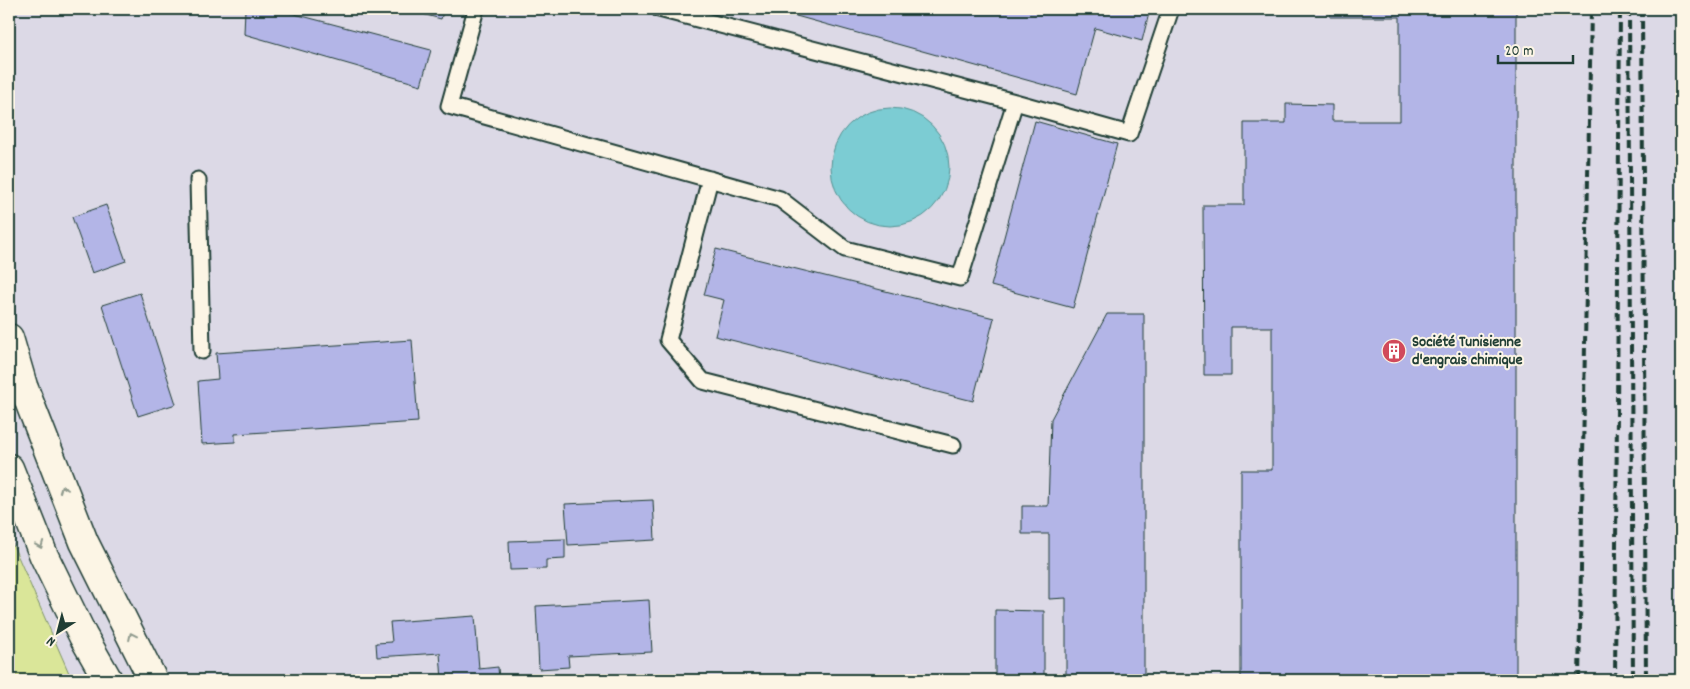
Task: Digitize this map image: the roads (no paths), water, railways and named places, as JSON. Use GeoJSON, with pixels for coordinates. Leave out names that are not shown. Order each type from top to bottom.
{"type":"FeatureCollection","features":[{"type":"Feature","properties":{"kind":"highway"},"geometry":{"type":"LineString","coordinates":[[9,338],[23,386],[84,542],[153,680]]}},
{"type":"Feature","properties":{"kind":"highway"},"geometry":{"type":"LineString","coordinates":[[9,468],[44,556],[83,636],[108,680]]}},
{"type":"Feature","properties":{"kind":"lane"},"geometry":{"type":"LineString","coordinates":[[476,9],[450,106],[780,199],[845,249],[960,278],[1015,102]]}},
{"type":"Feature","properties":{"kind":"lane"},"geometry":{"type":"LineString","coordinates":[[660,9],[1015,102],[1129,134],[1171,9]]}},
{"type":"Feature","properties":{"kind":"lane"},"geometry":{"type":"LineString","coordinates":[[710,179],[668,340],[703,381],[953,445]]}},
{"type":"Feature","properties":{"kind":"lane"},"geometry":{"type":"LineString","coordinates":[[198,180],[202,351]]}},
{"type":"Feature","properties":{"kind":"water"},"geometry":{"type":"Polygon","coordinates":[[[890,108],[913,113],[932,125],[944,144],[949,167],[944,190],[932,209],[913,221],[890,226],[867,221],[848,209],[836,190],[831,167],[836,144],[848,125],[867,113],[890,108]]]}},
{"type":"Feature","properties":{"kind":"railway"},"geometry":{"type":"LineString","coordinates":[[1579,680],[1591,9]]}},
{"type":"Feature","properties":{"kind":"railway"},"geometry":{"type":"LineString","coordinates":[[1615,680],[1620,9]]}},
{"type":"Feature","properties":{"kind":"railway"},"geometry":{"type":"LineString","coordinates":[[1629,9],[1633,680]]}},
{"type":"Feature","properties":{"kind":"railway"},"geometry":{"type":"LineString","coordinates":[[1642,9],[1646,680]]}},
{"type":"Feature","properties":{"kind":"place","name":"Société Tunisienne d'engrais chimique"},"geometry":{"type":"Point","coordinates":[1394,351]}}]}
